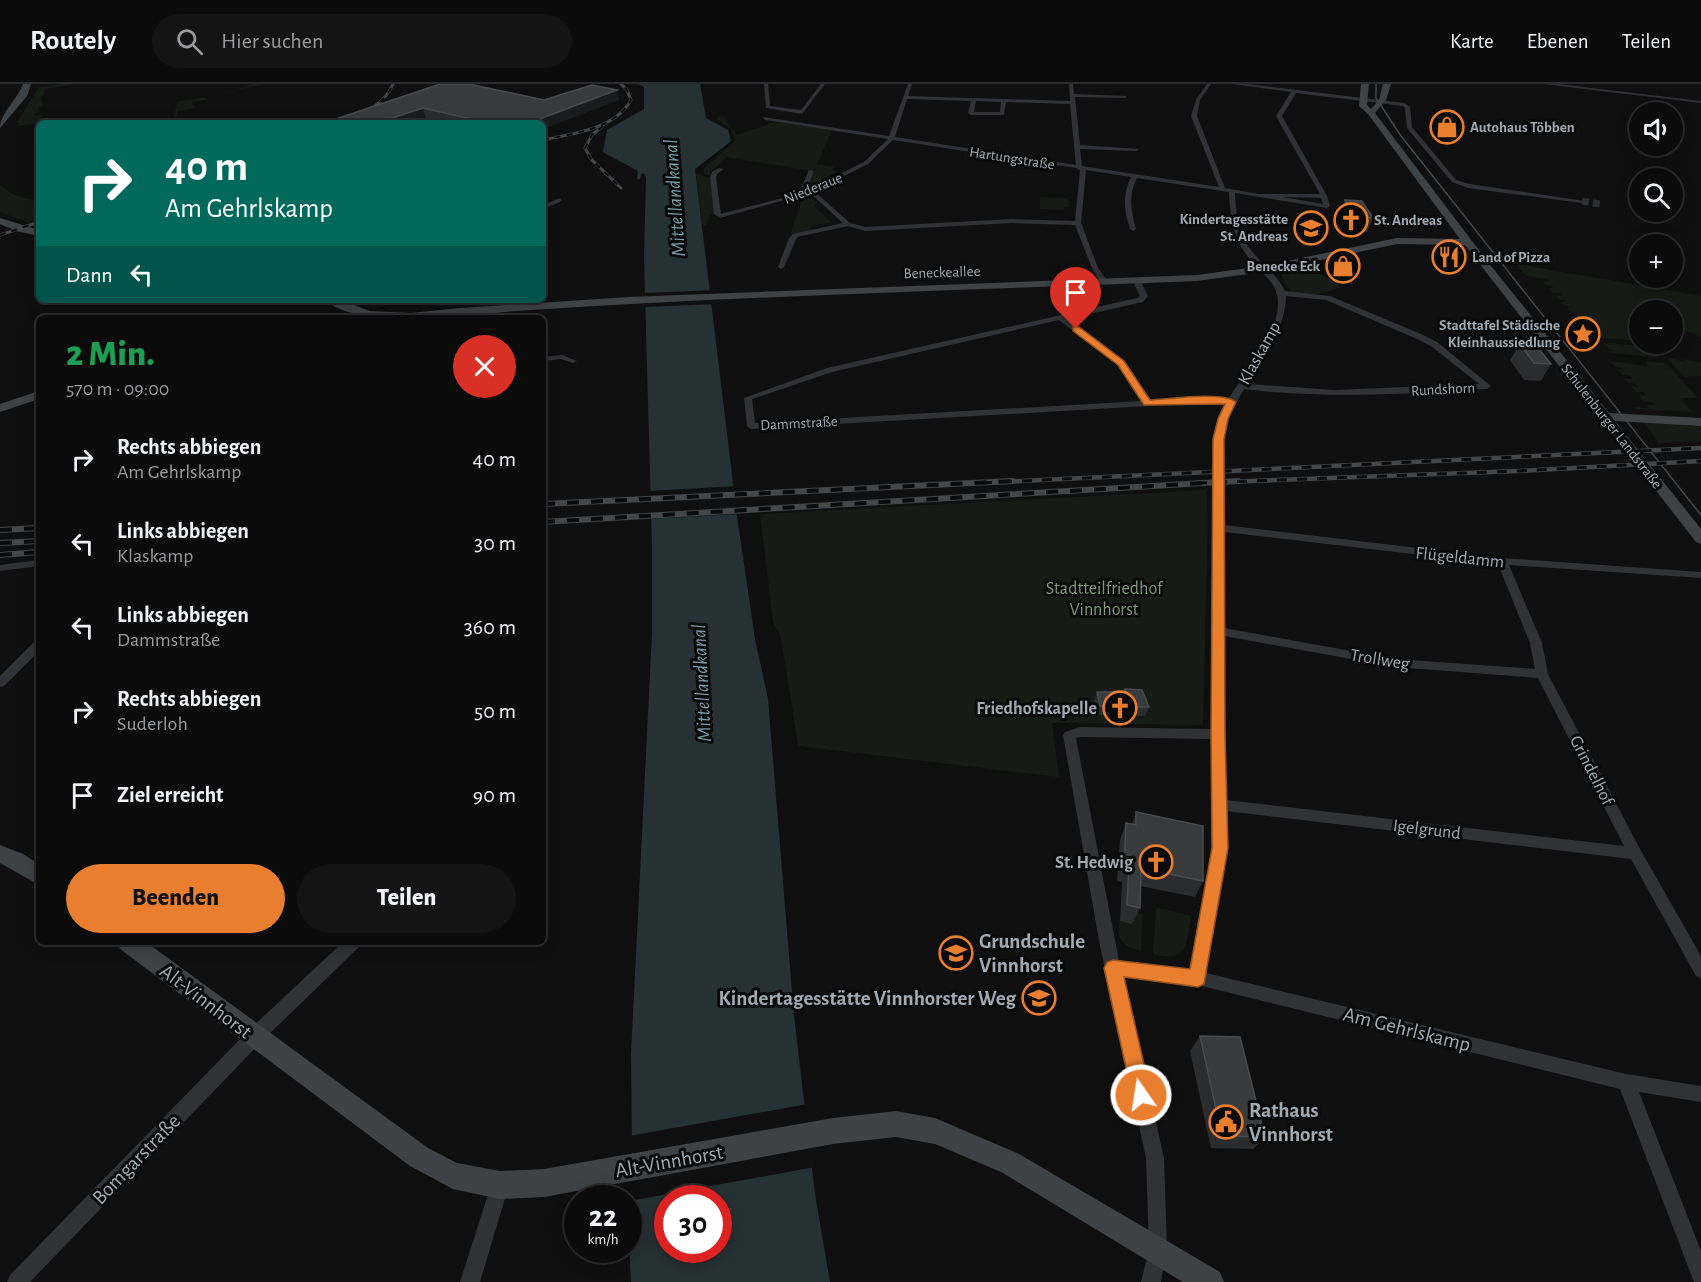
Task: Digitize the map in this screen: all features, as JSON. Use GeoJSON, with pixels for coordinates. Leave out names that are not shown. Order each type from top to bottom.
{"type":"FeatureCollection","features":[{"type":"Feature","properties":{"kind":"street"},"geometry":{"type":"LineString","coordinates":[[0,126],[23,96],[27,84]]}},
{"type":"Feature","properties":{"kind":"street"},"geometry":{"type":"LineString","coordinates":[[766,84],[768,107],[802,112],[823,84]]}},
{"type":"Feature","properties":{"kind":"street","name":"Niederaue"},"geometry":{"type":"LineString","coordinates":[[721,169],[714,174],[713,178],[717,214],[720,216],[781,201],[810,191],[866,163],[891,139],[910,84]]}},
{"type":"Feature","properties":{"kind":"street"},"geometry":{"type":"LineString","coordinates":[[1071,84],[1081,169],[1078,224],[1095,268],[1104,282]]}},
{"type":"Feature","properties":{"kind":"street"},"geometry":{"type":"LineString","coordinates":[[1209,84],[1198,100],[1194,116],[1223,191]]}},
{"type":"Feature","properties":{"kind":"street"},"geometry":{"type":"LineString","coordinates":[[1235,84],[1381,101],[1407,107],[1409,127],[1454,181],[1468,186],[1582,201]]}},
{"type":"Feature","properties":{"kind":"street"},"geometry":{"type":"LineString","coordinates":[[1302,93],[1305,84]]}},
{"type":"Feature","properties":{"kind":"street"},"geometry":{"type":"LineString","coordinates":[[1362,99],[1365,84]]}},
{"type":"Feature","properties":{"kind":"street"},"geometry":{"type":"LineString","coordinates":[[1371,112],[1376,110],[1386,94],[1387,84]]}},
{"type":"Feature","properties":{"kind":"street"},"geometry":{"type":"LineString","coordinates":[[1546,87],[1701,102]]}},
{"type":"Feature","properties":{"kind":"street"},"geometry":{"type":"LineString","coordinates":[[1294,92],[1279,116],[1324,196]]}},
{"type":"Feature","properties":{"kind":"street"},"geometry":{"type":"LineString","coordinates":[[1072,95],[1125,97]]}},
{"type":"Feature","properties":{"kind":"street"},"geometry":{"type":"LineString","coordinates":[[905,97],[1073,104]]}},
{"type":"Feature","properties":{"kind":"street","name":"Schulenburger Landstraße"},"geometry":{"type":"LineString","coordinates":[[1362,99],[1363,106],[1371,112],[1468,242],[1701,539]]}},
{"type":"Feature","properties":{"kind":"street"},"geometry":{"type":"LineString","coordinates":[[974,100],[971,112],[1002,114],[1004,101]]}},
{"type":"Feature","properties":{"kind":"street","name":"Hartungstraße"},"geometry":{"type":"LineString","coordinates":[[765,118],[1223,191],[1324,196],[1327,206],[1263,194]]}},
{"type":"Feature","properties":{"kind":"street"},"geometry":{"type":"LineString","coordinates":[[1077,147],[1136,149]]}},
{"type":"Feature","properties":{"kind":"street"},"geometry":{"type":"LineString","coordinates":[[810,171],[805,186],[848,224]]}},
{"type":"Feature","properties":{"kind":"street"},"geometry":{"type":"LineString","coordinates":[[1132,229],[1127,196],[1135,176]]}},
{"type":"Feature","properties":{"kind":"street"},"geometry":{"type":"LineString","coordinates":[[1232,192],[1233,218],[1246,249],[1276,281],[1282,293]]}},
{"type":"Feature","properties":{"kind":"street"},"geometry":{"type":"LineString","coordinates":[[546,206],[560,200]]}},
{"type":"Feature","properties":{"kind":"street"},"geometry":{"type":"LineString","coordinates":[[0,221],[19,229],[36,232]]}},
{"type":"Feature","properties":{"kind":"street"},"geometry":{"type":"LineString","coordinates":[[781,267],[792,237],[795,235],[848,224],[876,229],[1012,221],[1078,224]]}},
{"type":"Feature","properties":{"kind":"street","name":"Beneckeallee"},"geometry":{"type":"LineString","coordinates":[[427,315],[627,300],[1197,278],[1263,269],[1397,241],[1468,242]]}},
{"type":"Feature","properties":{"kind":"street","name":"Dammstraße"},"geometry":{"type":"LineString","coordinates":[[1136,280],[1144,296],[1140,300],[807,376],[748,398],[750,426],[1148,403],[1215,400],[1231,402]]}},
{"type":"Feature","properties":{"kind":"street","name":"Rundshorn"},"geometry":{"type":"LineString","coordinates":[[1242,386],[1275,391],[1341,395],[1487,386],[1434,344],[1418,336],[1327,298],[1282,293]]}},
{"type":"Feature","properties":{"kind":"street","name":"Klaskamp"},"geometry":{"type":"LineString","coordinates":[[1198,978],[1199,959],[1217,874],[1220,848],[1219,439],[1223,419],[1231,402],[1275,331],[1281,316],[1282,293]]}},
{"type":"Feature","properties":{"kind":"street","name":"Beneckeallee"},"geometry":{"type":"LineString","coordinates":[[338,303],[368,314],[391,315]]}},
{"type":"Feature","properties":{"kind":"street"},"geometry":{"type":"LineString","coordinates":[[1061,318],[1121,363],[1148,403]]}},
{"type":"Feature","properties":{"kind":"street"},"geometry":{"type":"LineString","coordinates":[[546,358],[562,357],[573,361]]}},
{"type":"Feature","properties":{"kind":"street"},"geometry":{"type":"LineString","coordinates":[[0,408],[36,396]]}},
{"type":"Feature","properties":{"kind":"street"},"geometry":{"type":"LineString","coordinates":[[1605,417],[1701,422]]}},
{"type":"Feature","properties":{"kind":"street","name":"Flügeldamm"},"geometry":{"type":"LineString","coordinates":[[1220,528],[1502,561],[1701,576]]}},
{"type":"Feature","properties":{"kind":"street","name":"Grindelhof"},"geometry":{"type":"LineString","coordinates":[[1502,561],[1520,598],[1536,643],[1542,674],[1635,853],[1701,971]]}},
{"type":"Feature","properties":{"kind":"street"},"geometry":{"type":"LineString","coordinates":[[0,568],[36,563]]}},
{"type":"Feature","properties":{"kind":"street","name":"Trollweg"},"geometry":{"type":"LineString","coordinates":[[1219,631],[1395,663],[1542,674]]}},
{"type":"Feature","properties":{"kind":"street"},"geometry":{"type":"LineString","coordinates":[[0,682],[36,647]]}},
{"type":"Feature","properties":{"kind":"street"},"geometry":{"type":"LineString","coordinates":[[1151,1282],[1158,1250],[1155,1158],[1113,968],[1069,735],[1080,732],[1218,734]]}},
{"type":"Feature","properties":{"kind":"street","name":"Igelgrund"},"geometry":{"type":"LineString","coordinates":[[1219,805],[1635,853]]}},
{"type":"Feature","properties":{"kind":"street"},"geometry":{"type":"LineString","coordinates":[[0,854],[16,860],[36,874]]}},
{"type":"Feature","properties":{"kind":"street","name":"Alt-Vinnhorst"},"geometry":{"type":"LineString","coordinates":[[132,945],[419,1157],[453,1176],[500,1185],[544,1183],[833,1131],[896,1124],[935,1131],[1010,1163],[1210,1282]]}},
{"type":"Feature","properties":{"kind":"street","name":"Bomgarstraße"},"geometry":{"type":"LineString","coordinates":[[17,1282],[255,1036],[351,945]]}},
{"type":"Feature","properties":{"kind":"street","name":"Am Gehrlskamp"},"geometry":{"type":"LineString","coordinates":[[1113,968],[1198,978],[1626,1082],[1701,1094]]}},
{"type":"Feature","properties":{"kind":"street"},"geometry":{"type":"LineString","coordinates":[[1626,1082],[1701,1275]]}},
{"type":"Feature","properties":{"kind":"street"},"geometry":{"type":"LineString","coordinates":[[470,1282],[500,1185]]}},
{"type":"Feature","properties":{"kind":"green space"},"geometry":{"type":"Polygon","coordinates":[[[73,84],[46,89],[41,99],[44,106],[38,107],[40,112],[35,113],[36,116],[41,115],[43,120],[18,126],[20,123],[17,122],[39,87],[73,84]]]}},
{"type":"Feature","properties":{"kind":"green space"},"geometry":{"type":"Polygon","coordinates":[[[252,84],[265,84],[237,90],[252,84]]]}},
{"type":"Feature","properties":{"kind":"green space"},"geometry":{"type":"Polygon","coordinates":[[[208,96],[205,97],[206,99],[224,97],[192,102],[196,108],[178,111],[176,120],[174,120],[177,102],[208,96]]]}},
{"type":"Feature","properties":{"kind":"green space"},"geometry":{"type":"Polygon","coordinates":[[[721,114],[737,135],[775,122],[832,130],[817,164],[834,167],[832,170],[838,171],[815,184],[809,183],[817,165],[813,171],[727,157],[710,172],[711,176],[705,174],[703,169],[735,141],[731,129],[716,119],[721,114]]]}},
{"type":"Feature","properties":{"kind":"green space"},"geometry":{"type":"Polygon","coordinates":[[[696,173],[711,179],[714,214],[709,216],[706,225],[702,225],[696,173]]]}},
{"type":"Feature","properties":{"kind":"green space"},"geometry":{"type":"Polygon","coordinates":[[[0,185],[12,194],[36,201],[36,220],[29,223],[0,212],[0,185]]]}},
{"type":"Feature","properties":{"kind":"green space"},"geometry":{"type":"Polygon","coordinates":[[[804,196],[810,197],[818,204],[813,205],[831,222],[810,227],[813,230],[790,235],[804,196]]]}},
{"type":"Feature","properties":{"kind":"green space"},"geometry":{"type":"Polygon","coordinates":[[[1040,197],[1068,198],[1069,207],[1064,207],[1064,210],[1040,209],[1040,197]]]}},
{"type":"Feature","properties":{"kind":"green space"},"geometry":{"type":"Polygon","coordinates":[[[1517,264],[1629,283],[1629,288],[1655,288],[1701,296],[1701,338],[1697,334],[1683,330],[1683,300],[1629,300],[1629,340],[1599,338],[1596,334],[1602,334],[1600,331],[1582,328],[1578,323],[1584,323],[1576,320],[1572,315],[1578,316],[1576,313],[1566,308],[1571,307],[1564,306],[1561,302],[1566,301],[1558,299],[1555,295],[1561,296],[1560,293],[1553,293],[1549,288],[1554,287],[1546,285],[1543,281],[1549,282],[1547,279],[1526,276],[1517,264]]]}},
{"type":"Feature","properties":{"kind":"green space"},"geometry":{"type":"Polygon","coordinates":[[[1308,268],[1343,286],[1307,295],[1293,292],[1281,274],[1308,268]]]}},
{"type":"Feature","properties":{"kind":"green space"},"geometry":{"type":"Polygon","coordinates":[[[1603,343],[1629,345],[1629,354],[1656,354],[1660,358],[1612,353],[1610,351],[1617,351],[1608,348],[1603,343]]]}},
{"type":"Feature","properties":{"kind":"green space"},"geometry":{"type":"Polygon","coordinates":[[[1666,357],[1701,363],[1701,376],[1684,377],[1666,357]]]}},
{"type":"Feature","properties":{"kind":"green space"},"geometry":{"type":"Polygon","coordinates":[[[1610,361],[1648,366],[1645,361],[1666,363],[1698,398],[1680,398],[1692,412],[1636,409],[1634,407],[1649,408],[1647,405],[1654,405],[1652,402],[1644,402],[1639,395],[1646,396],[1644,392],[1636,392],[1631,386],[1638,387],[1636,384],[1628,383],[1625,379],[1632,379],[1630,376],[1622,375],[1618,370],[1624,369],[1615,367],[1610,361]]]}},
{"type":"Feature","properties":{"kind":"green space"},"geometry":{"type":"Polygon","coordinates":[[[1642,420],[1701,422],[1701,441],[1659,443],[1642,420]]]}},
{"type":"Feature","properties":{"kind":"green space","name":"Stadtteilfriedhof Vinnhorst"},"geometry":{"type":"Polygon","coordinates":[[[1206,490],[1208,517],[1203,725],[1052,723],[1059,777],[798,746],[781,637],[773,622],[760,514],[1206,490]]]}},
{"type":"Feature","properties":{"kind":"green space"},"geometry":{"type":"Polygon","coordinates":[[[1156,907],[1191,916],[1186,943],[1180,954],[1165,956],[1153,954],[1156,907]]]}},
{"type":"Feature","properties":{"kind":"green space"},"geometry":{"type":"Polygon","coordinates":[[[1133,912],[1143,914],[1141,951],[1125,945],[1120,938],[1120,921],[1132,924],[1133,912]]]}},
{"type":"Feature","properties":{"kind":"water","name":"Mittellandkanal"},"geometry":{"type":"Polygon","coordinates":[[[638,84],[700,84],[706,118],[728,130],[731,141],[695,169],[737,516],[755,639],[768,699],[794,1016],[815,1194],[830,1282],[631,1282],[630,1263],[642,1263],[642,1185],[632,1185],[631,1055],[652,634],[652,548],[644,256],[646,179],[645,174],[642,173],[640,179],[637,179],[638,171],[603,152],[607,130],[644,109],[644,87],[638,84]]]}},
{"type":"Feature","properties":{"kind":"pier"},"geometry":{"type":"Polygon","coordinates":[[[714,290],[716,304],[644,307],[643,293],[714,290]]]}},
{"type":"Feature","properties":{"kind":"pier"},"geometry":{"type":"Polygon","coordinates":[[[737,486],[740,514],[648,519],[648,491],[737,486]]]}},
{"type":"Feature","properties":{"kind":"pier"},"geometry":{"type":"Polygon","coordinates":[[[808,1104],[815,1167],[717,1185],[654,1185],[654,1197],[642,1199],[642,1185],[630,1185],[629,1136],[808,1104]]]}},
{"type":"Feature","properties":{"kind":"building"},"geometry":{"type":"Polygon","coordinates":[[[440,84],[469,84],[544,100],[592,85],[617,90],[537,120],[476,120],[423,108],[386,120],[333,120],[440,84]]]}},
{"type":"Feature","properties":{"kind":"building"},"geometry":{"type":"Polygon","coordinates":[[[1345,200],[1362,201],[1373,218],[1354,217],[1345,200]]]}},
{"type":"Feature","properties":{"kind":"building"},"geometry":{"type":"Polygon","coordinates":[[[1520,344],[1536,345],[1551,364],[1534,363],[1520,344]]]}},
{"type":"Feature","properties":{"kind":"building"},"geometry":{"type":"Polygon","coordinates":[[[1125,689],[1142,690],[1149,707],[1100,706],[1097,692],[1125,692],[1125,689]]]}},
{"type":"Feature","properties":{"kind":"building","name":"St. Hedwig"},"geometry":{"type":"Polygon","coordinates":[[[1136,812],[1203,826],[1203,881],[1141,868],[1140,908],[1127,905],[1129,865],[1124,865],[1126,823],[1136,825],[1136,812]]]}},
{"type":"Feature","properties":{"kind":"building"},"geometry":{"type":"Polygon","coordinates":[[[1200,1036],[1240,1037],[1265,1137],[1222,1136],[1200,1036]]]}},
{"type":"Feature","properties":{"kind":"tunnel"},"geometry":{"type":"LineString","coordinates":[[1582,201],[1600,204]]}},
{"type":"Feature","properties":{"kind":"tram line"},"geometry":{"type":"LineString","coordinates":[[1376,84],[1376,98],[1401,136],[1701,515]]}},
{"type":"Feature","properties":{"kind":"railway"},"geometry":{"type":"LineString","coordinates":[[344,120],[377,105],[393,84]]}},
{"type":"Feature","properties":{"kind":"railway"},"geometry":{"type":"LineString","coordinates":[[546,139],[592,129],[614,118],[631,100],[627,90],[621,84]]}},
{"type":"Feature","properties":{"kind":"railway"},"geometry":{"type":"LineString","coordinates":[[603,126],[592,135],[585,148],[591,159],[621,188]]}},
{"type":"Feature","properties":{"kind":"railway"},"geometry":{"type":"LineString","coordinates":[[0,235],[36,223]]}},
{"type":"Feature","properties":{"kind":"railway"},"geometry":{"type":"LineString","coordinates":[[982,483],[1701,448]]}},
{"type":"Feature","properties":{"kind":"railway"},"geometry":{"type":"LineString","coordinates":[[1216,482],[1518,471],[1701,461]]}},
{"type":"Feature","properties":{"kind":"railway"},"geometry":{"type":"LineString","coordinates":[[546,504],[1013,481]]}},
{"type":"Feature","properties":{"kind":"railway"},"geometry":{"type":"LineString","coordinates":[[1216,482],[1238,481]]}},
{"type":"Feature","properties":{"kind":"railway"},"geometry":{"type":"LineString","coordinates":[[546,522],[1216,482]]}},
{"type":"Feature","properties":{"kind":"railway"},"geometry":{"type":"LineString","coordinates":[[1197,483],[1216,482]]}},
{"type":"Feature","properties":{"kind":"railway"},"geometry":{"type":"LineString","coordinates":[[0,530],[36,528]]}},
{"type":"Feature","properties":{"kind":"railway"},"geometry":{"type":"LineString","coordinates":[[0,543],[36,541]]}},
{"type":"Feature","properties":{"kind":"railway"},"geometry":{"type":"LineString","coordinates":[[0,555],[36,552]]}},
{"type":"Feature","properties":{"kind":"place","name":"Autohaus Többen"},"geometry":{"type":"Point","coordinates":[1447,127]}},
{"type":"Feature","properties":{"kind":"place","name":"St. Andreas"},"geometry":{"type":"Point","coordinates":[1351,220]}},
{"type":"Feature","properties":{"kind":"place","name":"Kindertagesstätte St. Andreas"},"geometry":{"type":"Point","coordinates":[1311,228]}},
{"type":"Feature","properties":{"kind":"place","name":"Land of Pizza"},"geometry":{"type":"Point","coordinates":[1449,257]}},
{"type":"Feature","properties":{"kind":"place","name":"Benecke Eck"},"geometry":{"type":"Point","coordinates":[1343,266]}},
{"type":"Feature","properties":{"kind":"place","name":"Stadttafel Städische Kleinhaussiedlung"},"geometry":{"type":"Point","coordinates":[1583,334]}},
{"type":"Feature","properties":{"kind":"place","name":"Friedhofskapelle"},"geometry":{"type":"Point","coordinates":[1120,708]}},
{"type":"Feature","properties":{"kind":"place","name":"St. Hedwig"},"geometry":{"type":"Point","coordinates":[1156,862]}},
{"type":"Feature","properties":{"kind":"place","name":"Grundschule Vinnhorst"},"geometry":{"type":"Point","coordinates":[956,953]}},
{"type":"Feature","properties":{"kind":"place","name":"Kindertagesstätte Vinnhorster Weg"},"geometry":{"type":"Point","coordinates":[1039,998]}},
{"type":"Feature","properties":{"kind":"place","name":"Rathaus Vinnhorst"},"geometry":{"type":"Point","coordinates":[1226,1122]}},
{"type":"Feature","properties":{"kind":"route"},"geometry":{"type":"LineString","coordinates":[[1076,329],[1121,363],[1148,403],[1215,400],[1231,402],[1223,419],[1219,439],[1220,848],[1217,874],[1199,959],[1198,978],[1113,968],[1141,1095]]}}]}
